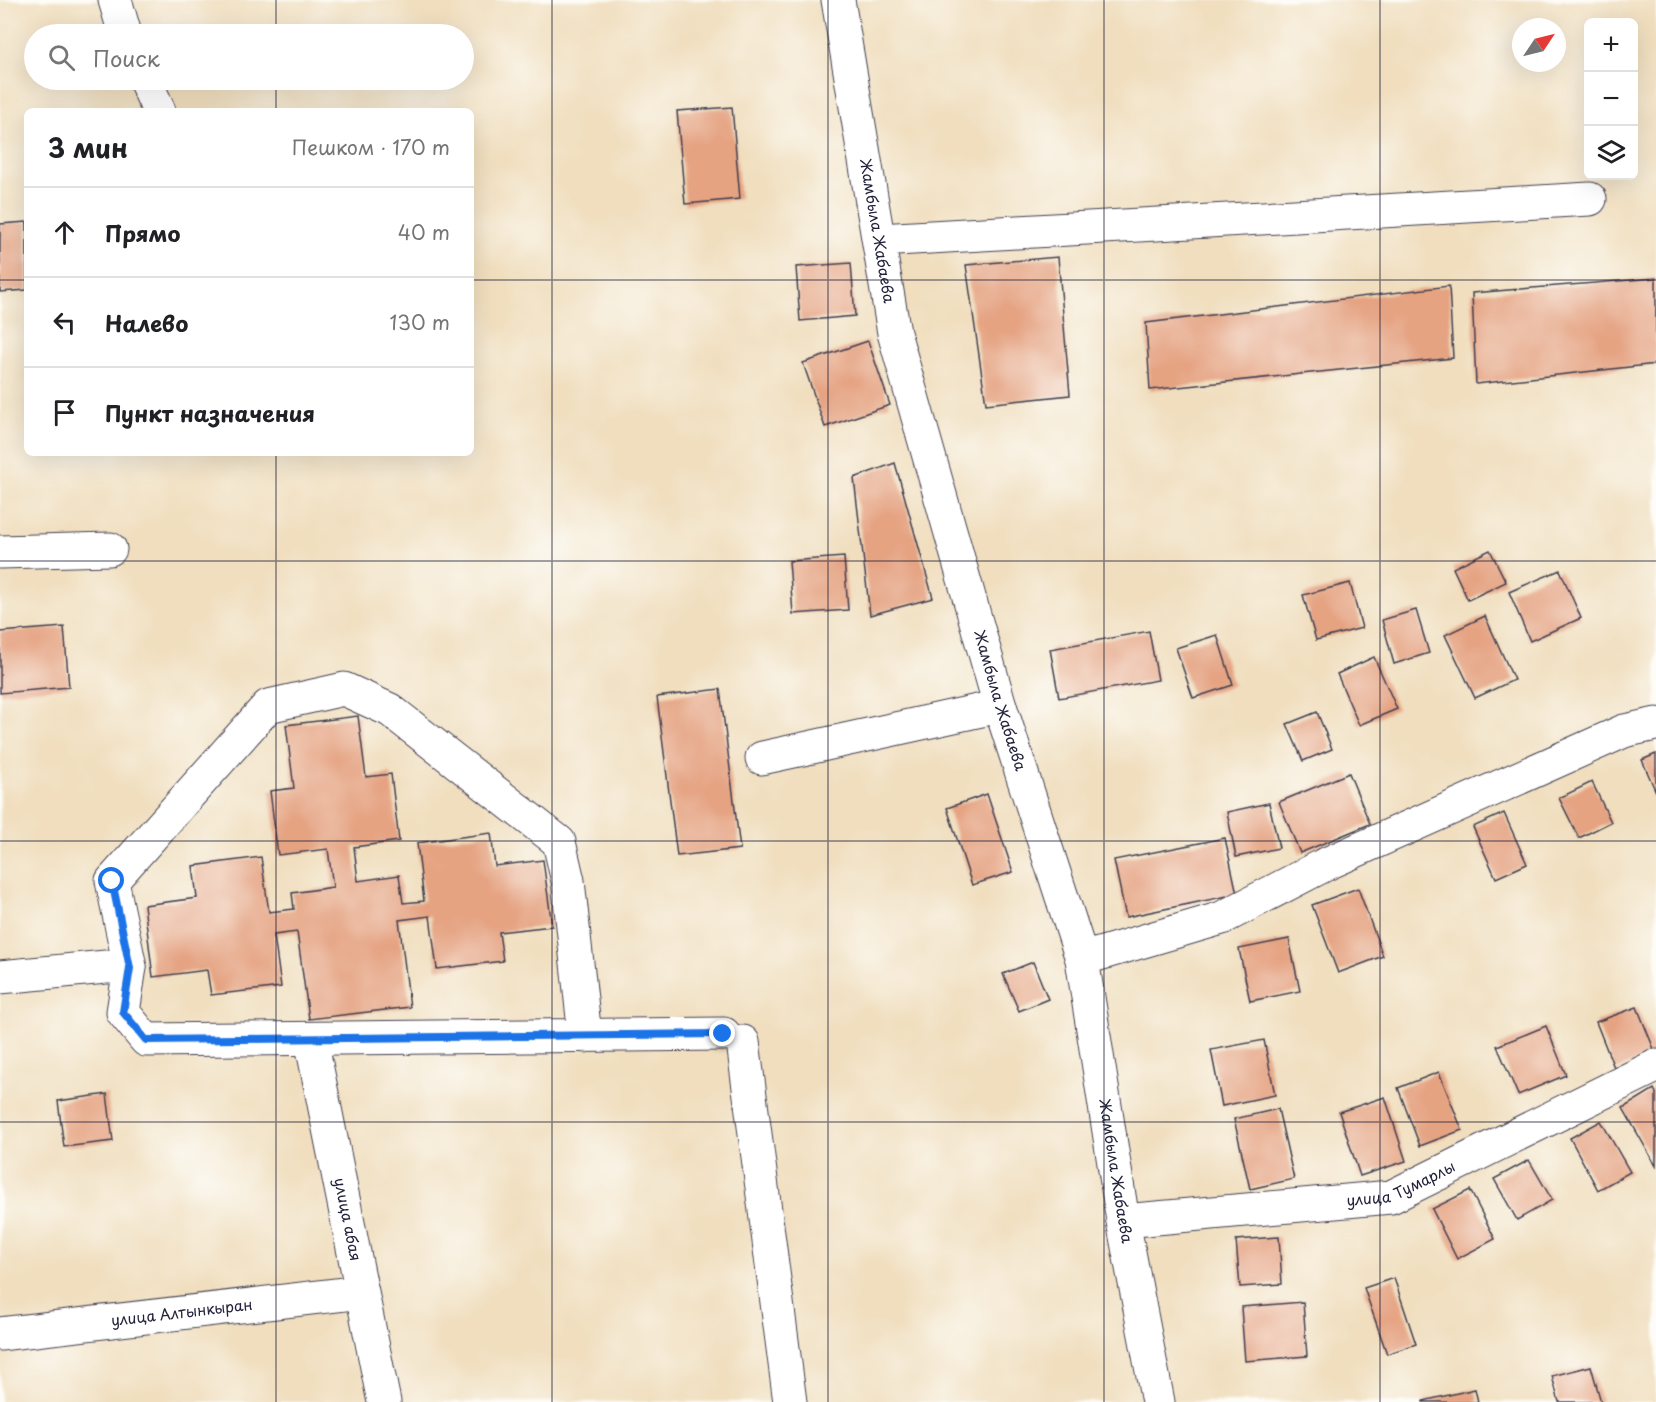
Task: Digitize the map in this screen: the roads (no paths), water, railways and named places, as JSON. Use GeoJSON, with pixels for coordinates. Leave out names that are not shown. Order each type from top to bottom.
{"type":"FeatureCollection","features":[{"type":"Feature","properties":{"kind":"street"},"geometry":{"type":"LineString","coordinates":[[115,0],[122,24]]}},
{"type":"Feature","properties":{"kind":"street","name":"Жамбыла Жабаева"},"geometry":{"type":"LineString","coordinates":[[838,0],[894,333],[1000,706],[1082,958],[1123,1221],[1158,1402]]}},
{"type":"Feature","properties":{"kind":"street"},"geometry":{"type":"LineString","coordinates":[[150,90],[158,108]]}},
{"type":"Feature","properties":{"kind":"street"},"geometry":{"type":"LineString","coordinates":[[879,240],[1590,199]]}},
{"type":"Feature","properties":{"kind":"street"},"geometry":{"type":"LineString","coordinates":[[0,552],[110,549]]}},
{"type":"Feature","properties":{"kind":"street"},"geometry":{"type":"LineString","coordinates":[[585,1036],[568,881],[559,842],[390,710],[344,689],[268,706],[112,881],[130,968],[123,1012],[146,1040],[585,1036],[733,1038],[790,1402]]}},
{"type":"Feature","properties":{"kind":"street"},"geometry":{"type":"LineString","coordinates":[[762,758],[1000,706]]}},
{"type":"Feature","properties":{"kind":"street"},"geometry":{"type":"LineString","coordinates":[[1082,958],[1222,918],[1326,864],[1581,750],[1624,731],[1656,724]]}},
{"type":"Feature","properties":{"kind":"street"},"geometry":{"type":"LineString","coordinates":[[0,977],[106,967],[130,968]]}},
{"type":"Feature","properties":{"kind":"street","name":"улица абая"},"geometry":{"type":"LineString","coordinates":[[311,1039],[384,1402]]}},
{"type":"Feature","properties":{"kind":"street","name":"улица Тумарлы"},"geometry":{"type":"LineString","coordinates":[[1123,1221],[1391,1197],[1656,1066]]}},
{"type":"Feature","properties":{"kind":"street","name":"улица Алтынкыран"},"geometry":{"type":"LineString","coordinates":[[0,1334],[362,1292]]}}]}
